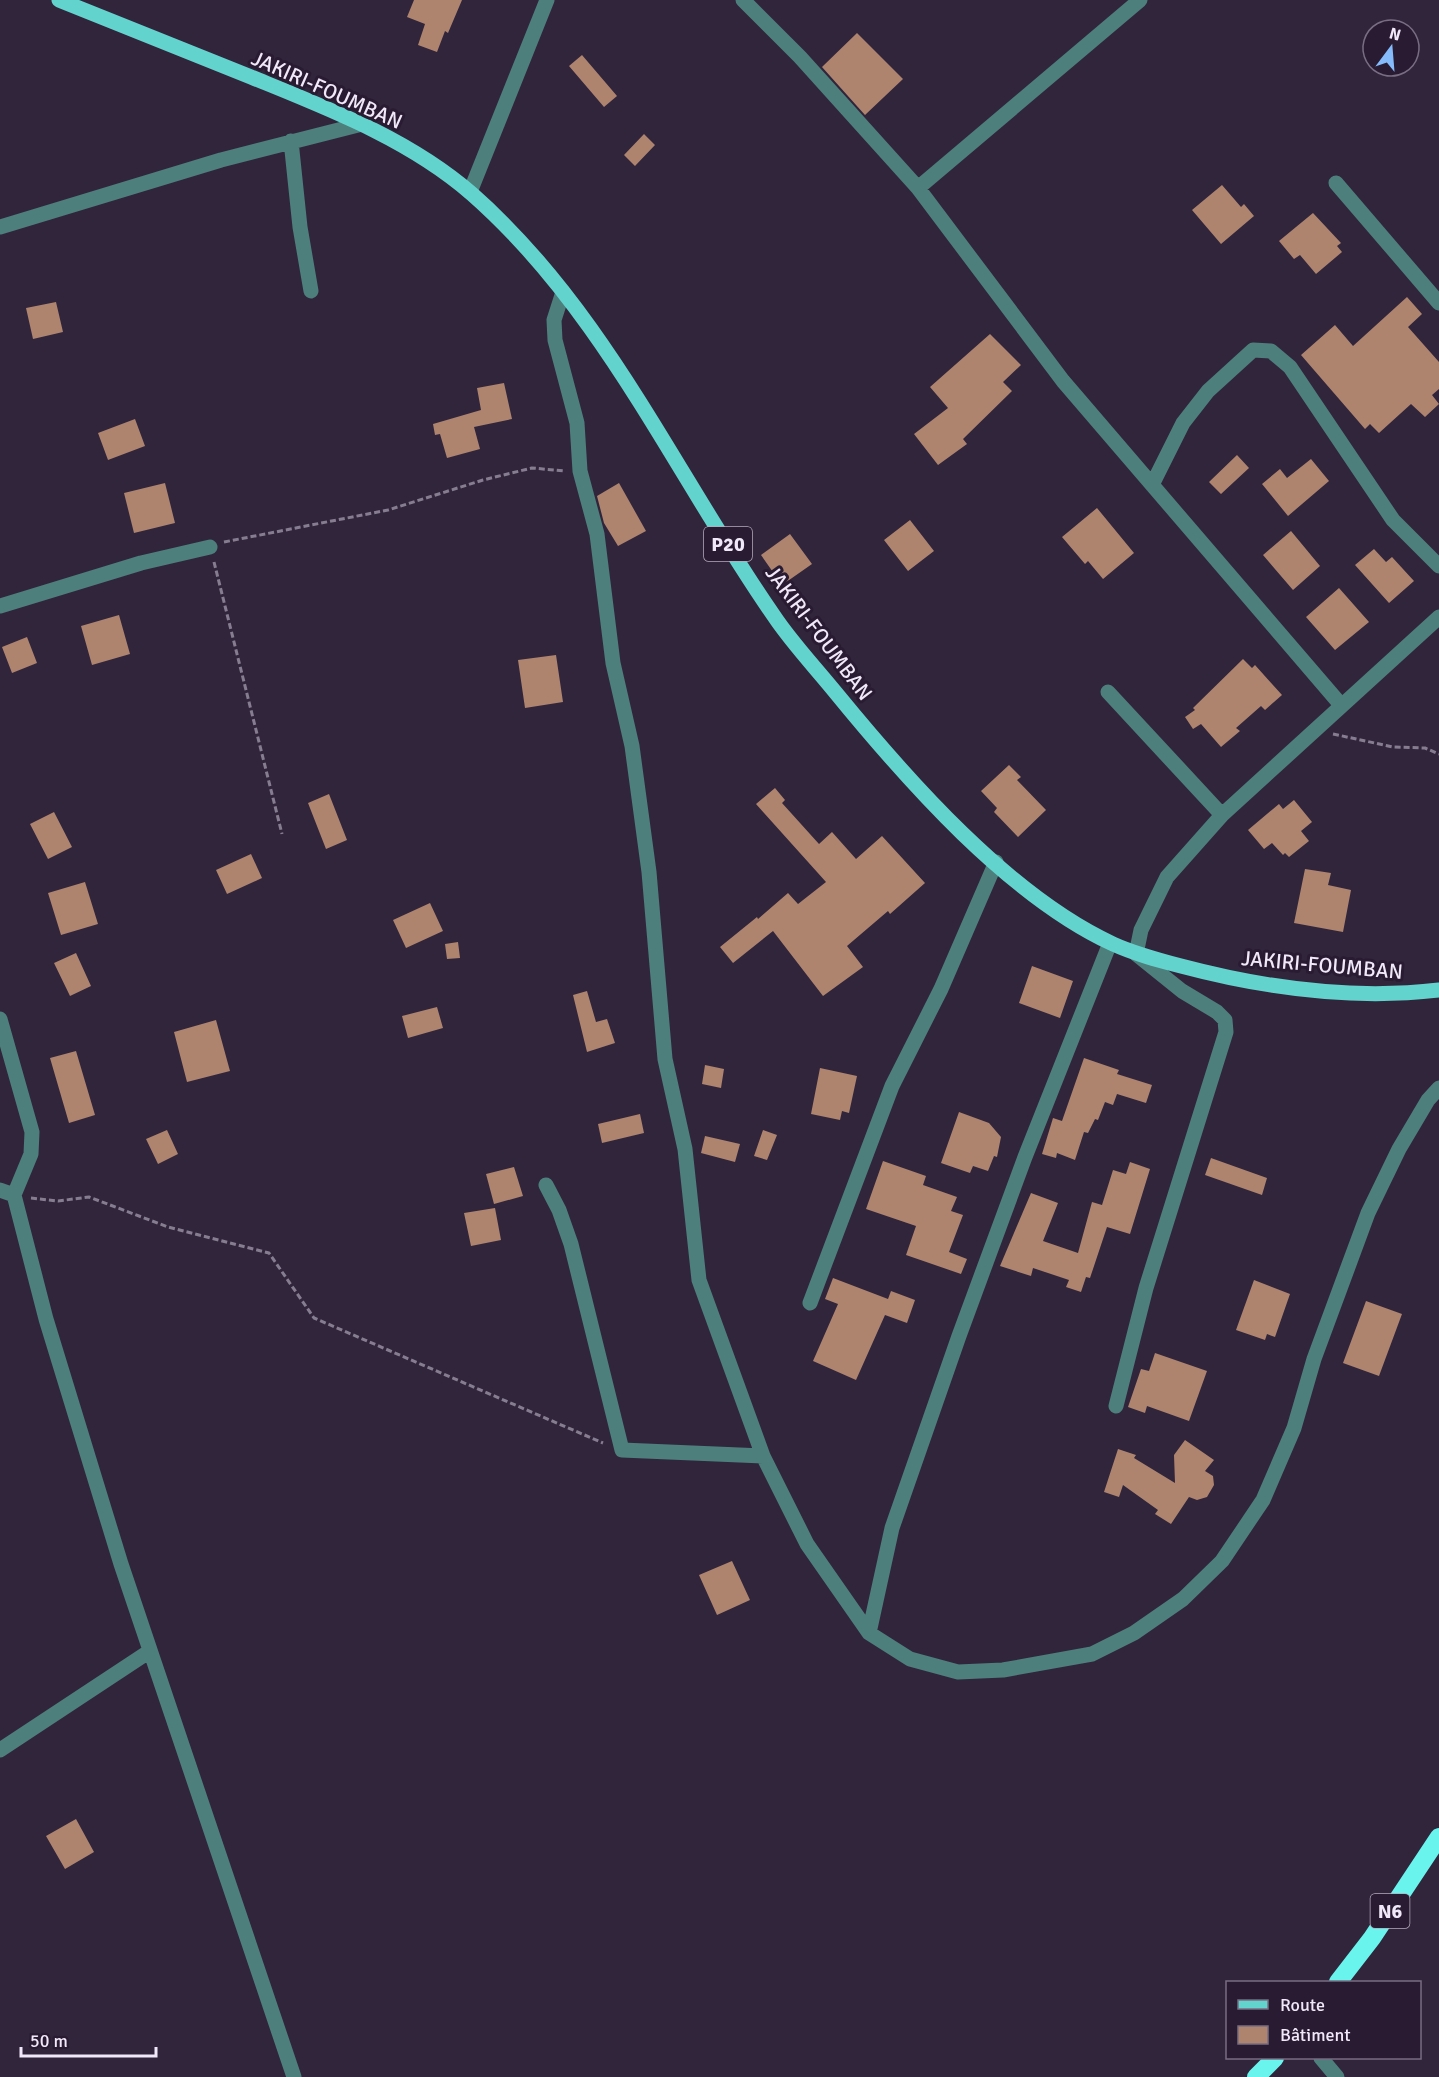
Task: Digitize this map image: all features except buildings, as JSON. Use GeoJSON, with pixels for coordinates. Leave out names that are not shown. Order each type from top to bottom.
{"type":"FeatureCollection","features":[{"type":"Feature","properties":{"kind":"highway","name":"N6"},"geometry":{"type":"LineString","coordinates":[[1339,1981],[1439,1838]]}},
{"type":"Feature","properties":{"kind":"highway"},"geometry":{"type":"LineString","coordinates":[[1256,2077],[1274,2059]]}},
{"type":"Feature","properties":{"kind":"main road","name":"JAKIRI-FOUMBAN"},"geometry":{"type":"LineString","coordinates":[[59,0],[362,124],[420,157],[470,192],[520,242],[563,292],[612,359],[775,618],[921,792],[996,862],[1061,915],[1110,943],[1136,954],[1232,979],[1297,988],[1364,993],[1439,990]]}},
{"type":"Feature","properties":{"kind":"street"},"geometry":{"type":"LineString","coordinates":[[470,192],[547,0]]}},
{"type":"Feature","properties":{"kind":"street"},"geometry":{"type":"LineString","coordinates":[[743,0],[800,57],[918,188],[1063,381],[1341,705]]}},
{"type":"Feature","properties":{"kind":"street"},"geometry":{"type":"LineString","coordinates":[[918,188],[1140,0]]}},
{"type":"Feature","properties":{"kind":"street"},"geometry":{"type":"LineString","coordinates":[[0,227],[220,160],[362,124]]}},
{"type":"Feature","properties":{"kind":"street"},"geometry":{"type":"LineString","coordinates":[[291,141],[300,228],[311,291]]}},
{"type":"Feature","properties":{"kind":"street"},"geometry":{"type":"LineString","coordinates":[[1336,183],[1439,303]]}},
{"type":"Feature","properties":{"kind":"street"},"geometry":{"type":"LineString","coordinates":[[563,292],[554,320],[555,340],[577,423],[580,471],[597,534],[613,663],[632,746],[649,872],[665,1059],[686,1149],[699,1280],[763,1456],[807,1544],[869,1633],[910,1659],[958,1672],[1003,1670],[1092,1654],[1134,1634],[1183,1599],[1221,1560],[1263,1500],[1294,1428],[1333,1304],[1368,1213],[1399,1149],[1428,1100],[1439,1088]]}},
{"type":"Feature","properties":{"kind":"street"},"geometry":{"type":"LineString","coordinates":[[1152,485],[1183,423],[1208,391],[1253,350],[1271,351],[1290,367],[1394,520],[1439,566]]}},
{"type":"Feature","properties":{"kind":"street"},"geometry":{"type":"LineString","coordinates":[[0,606],[141,563],[210,547]]}},
{"type":"Feature","properties":{"kind":"street"},"geometry":{"type":"LineString","coordinates":[[1116,1406],[1146,1288],[1226,1032],[1225,1020],[1217,1012],[1182,991],[1136,954],[1141,930],[1167,877],[1222,815],[1439,617]]}},
{"type":"Feature","properties":{"kind":"street"},"geometry":{"type":"LineString","coordinates":[[1108,692],[1222,815]]}},
{"type":"Feature","properties":{"kind":"street"},"geometry":{"type":"LineString","coordinates":[[810,1303],[892,1086],[941,989],[996,862]]}},
{"type":"Feature","properties":{"kind":"street"},"geometry":{"type":"LineString","coordinates":[[869,1633],[892,1528],[959,1336],[1025,1157],[1110,943]]}},
{"type":"Feature","properties":{"kind":"street"},"geometry":{"type":"LineString","coordinates":[[0,1019],[9,1043],[33,1143],[7,1193],[121,1564],[294,2077]]}},
{"type":"Feature","properties":{"kind":"street"},"geometry":{"type":"LineString","coordinates":[[546,1185],[559,1210],[571,1244],[622,1450],[763,1456]]}},
{"type":"Feature","properties":{"kind":"street"},"geometry":{"type":"LineString","coordinates":[[0,1750],[150,1651]]}},
{"type":"Feature","properties":{"kind":"street"},"geometry":{"type":"LineString","coordinates":[[1322,2059],[1337,2077]]}},
{"type":"Feature","properties":{"kind":"path"},"geometry":{"type":"LineString","coordinates":[[282,834],[210,547],[388,510],[483,480],[532,468],[580,471]]}},
{"type":"Feature","properties":{"kind":"path"},"geometry":{"type":"LineString","coordinates":[[1313,730],[1393,747],[1425,748],[1439,754]]}},
{"type":"Feature","properties":{"kind":"path"},"geometry":{"type":"LineString","coordinates":[[7,1193],[58,1202],[89,1197],[168,1227],[269,1253],[314,1318],[622,1450]]}}]}
